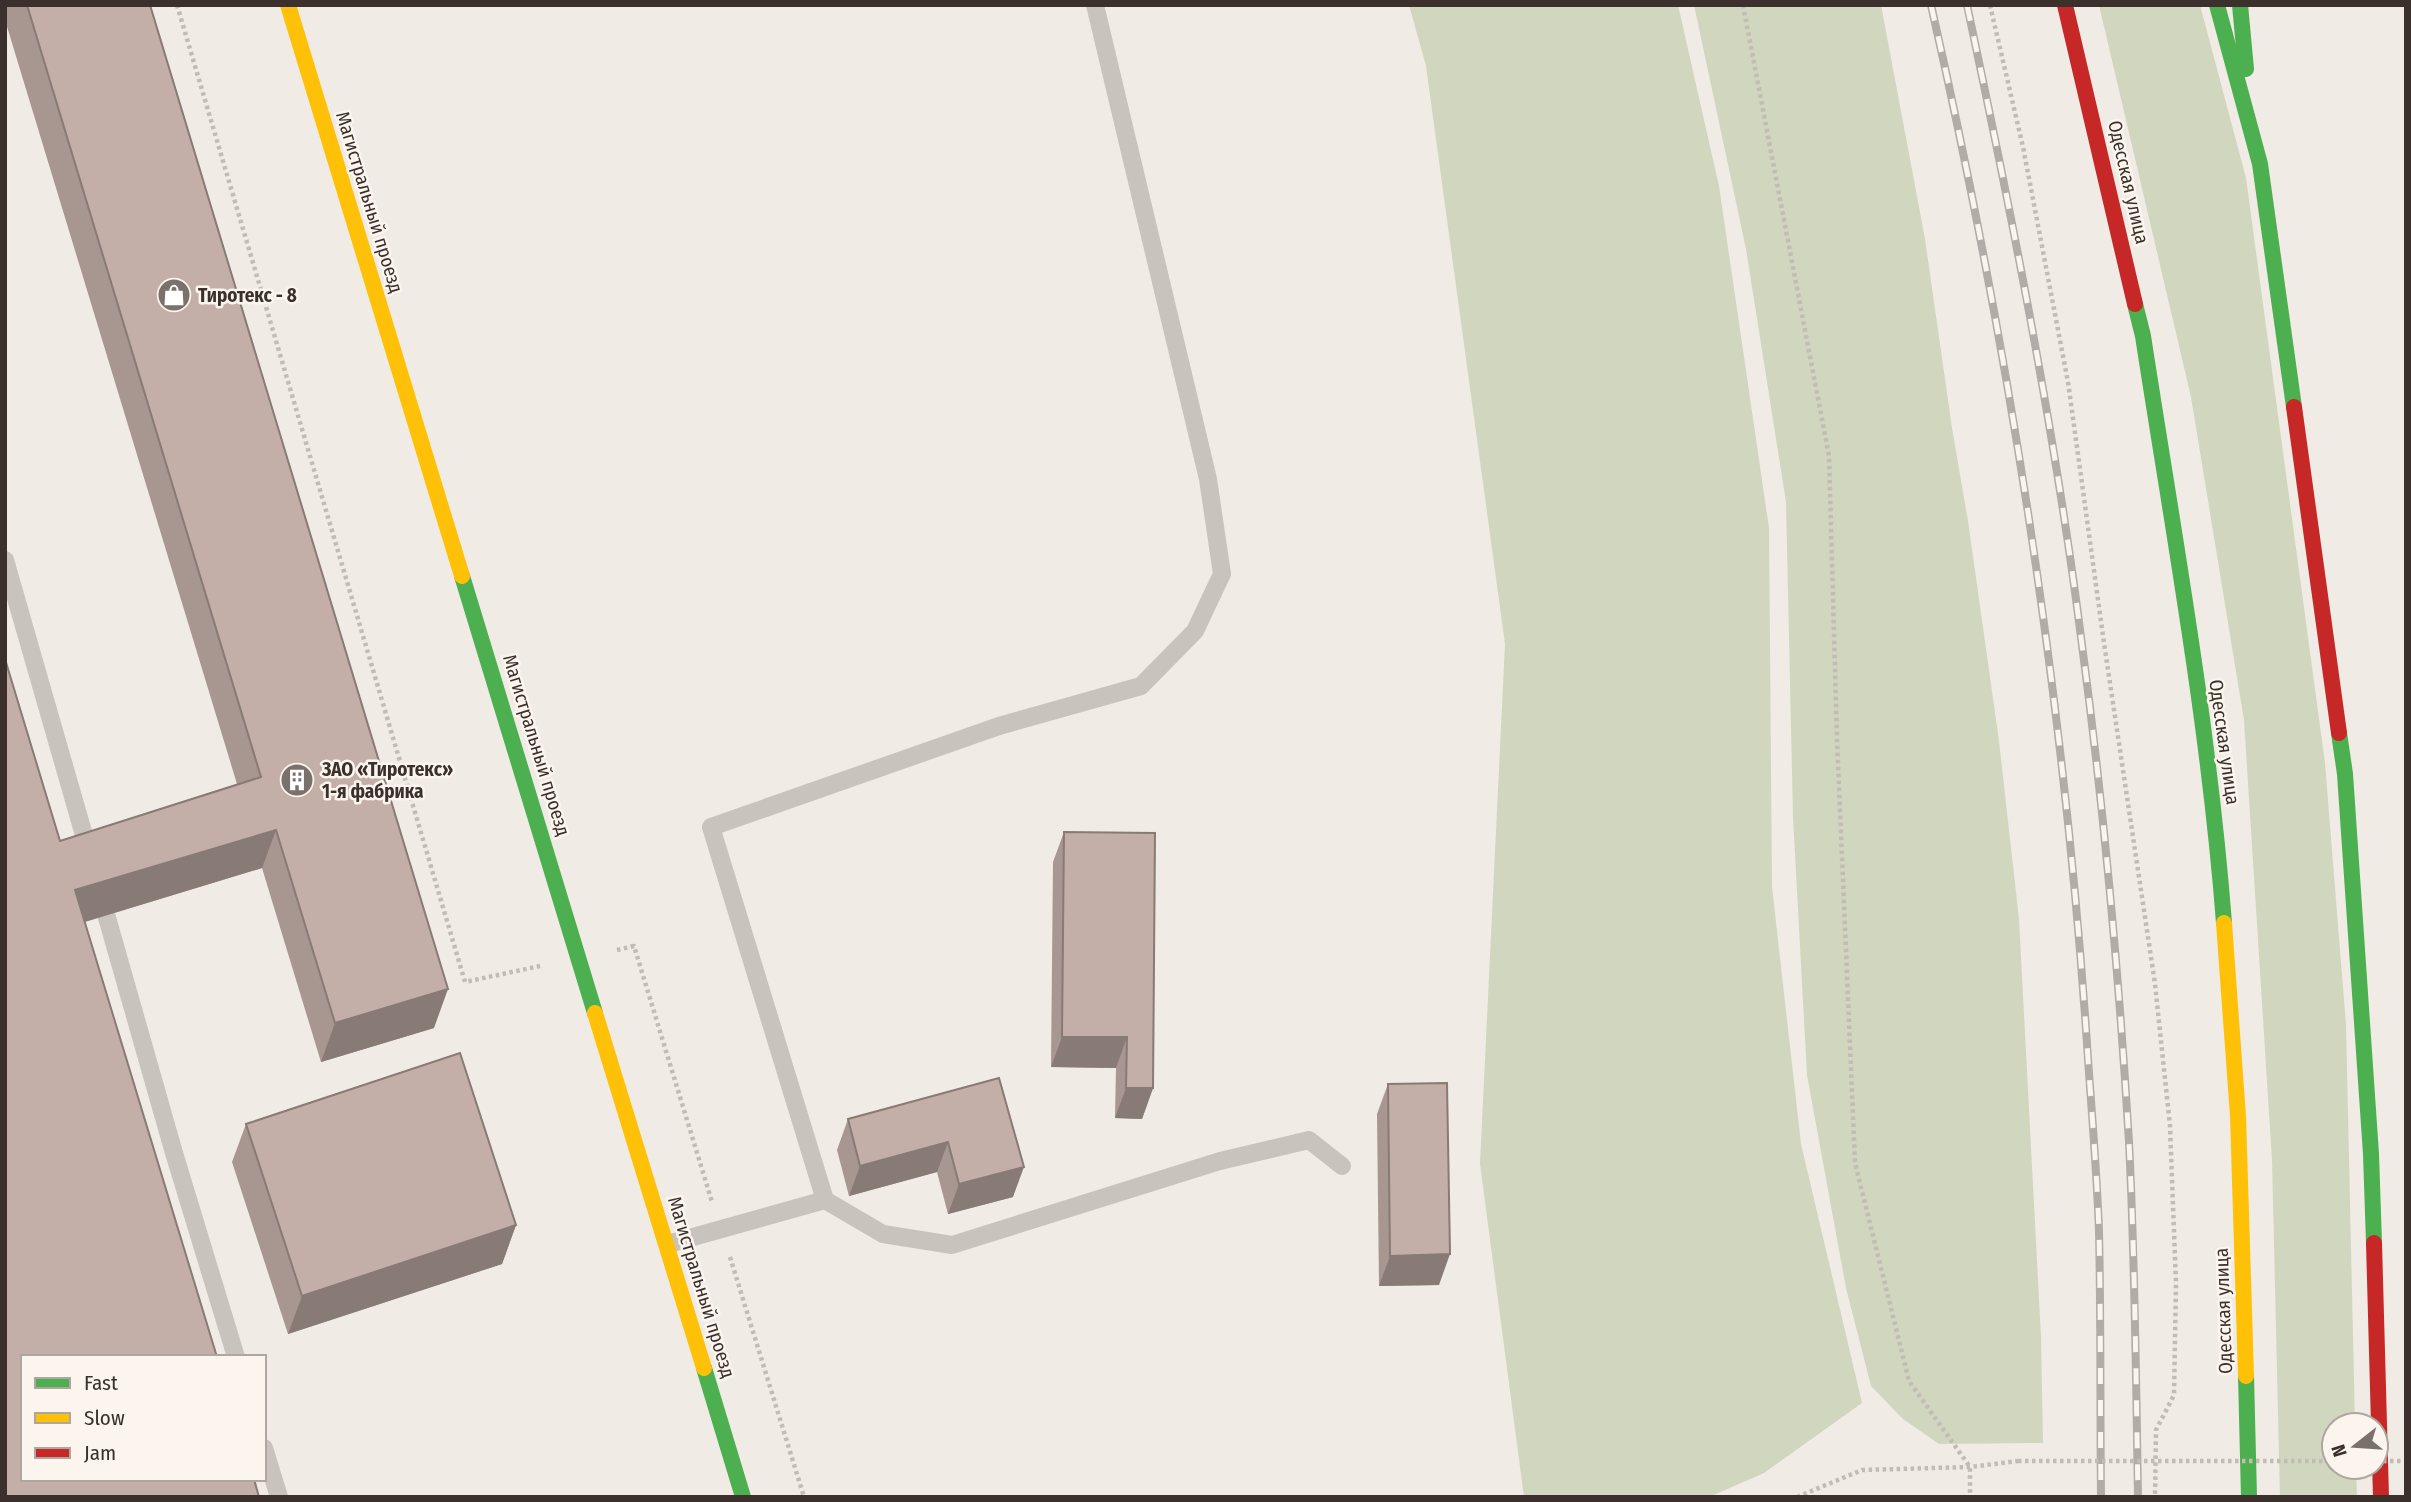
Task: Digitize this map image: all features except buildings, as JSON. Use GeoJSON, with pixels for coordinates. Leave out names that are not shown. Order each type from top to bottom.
{"type":"FeatureCollection","features":[{"type":"Feature","properties":{"kind":"main road","name":"Магистральный проезд"},"geometry":{"type":"LineString","coordinates":[[288,5],[743,1497]]}},
{"type":"Feature","properties":{"kind":"main road","name":"Одесская улица"},"geometry":{"type":"LineString","coordinates":[[2065,5],[2143,336],[2217,835],[2238,1116],[2249,1497]]}},
{"type":"Feature","properties":{"kind":"main road"},"geometry":{"type":"LineString","coordinates":[[2217,5],[2260,164]]}},
{"type":"Feature","properties":{"kind":"main road"},"geometry":{"type":"LineString","coordinates":[[2240,5],[2246,71],[2345,774],[2371,1154],[2381,1497]]}},
{"type":"Feature","properties":{"kind":"lane"},"geometry":{"type":"LineString","coordinates":[[1095,5],[1208,479],[1222,574],[1195,631],[1141,685],[999,726],[711,827],[825,1200],[883,1234],[952,1245],[1220,1161],[1309,1140],[1342,1166]]}},
{"type":"Feature","properties":{"kind":"lane"},"geometry":{"type":"LineString","coordinates":[[5,560],[174,1153],[235,1355]]}},
{"type":"Feature","properties":{"kind":"lane"},"geometry":{"type":"LineString","coordinates":[[668,1244],[825,1200]]}},
{"type":"Feature","properties":{"kind":"lane"},"geometry":{"type":"LineString","coordinates":[[266,1455],[279,1497]]}},
{"type":"Feature","properties":{"kind":"path"},"geometry":{"type":"LineString","coordinates":[[177,5],[465,982],[634,946],[804,1497]]}},
{"type":"Feature","properties":{"kind":"path"},"geometry":{"type":"LineString","coordinates":[[1742,5],[1829,456],[1837,739],[1855,1163],[1909,1381],[1970,1467],[1970,1497]]}},
{"type":"Feature","properties":{"kind":"path"},"geometry":{"type":"LineString","coordinates":[[1990,5],[2023,146],[2068,382],[2155,984],[2170,1126],[2176,1284],[2174,1395],[2155,1430],[2155,1497]]}},
{"type":"Feature","properties":{"kind":"path"},"geometry":{"type":"LineString","coordinates":[[1797,1497],[1862,1470],[1970,1467],[2018,1461],[2320,1461]]}},
{"type":"Feature","properties":{"kind":"green space"},"geometry":{"type":"Polygon","coordinates":[[[1409,5],[1678,5],[1719,186],[1769,528],[1772,887],[1801,1144],[1862,1403],[1764,1473],[1709,1497],[1524,1497],[1480,1164],[1505,644],[1426,66],[1409,5]]]}},
{"type":"Feature","properties":{"kind":"green space"},"geometry":{"type":"Polygon","coordinates":[[[1694,5],[1881,5],[1925,239],[1999,741],[2019,919],[2041,1337],[2043,1443],[1939,1444],[1903,1419],[1871,1386],[1846,1288],[1807,1075],[1793,817],[1786,502],[1746,249],[1694,5]]]}},
{"type":"Feature","properties":{"kind":"green space"},"geometry":{"type":"Polygon","coordinates":[[[2099,5],[2200,5],[2246,178],[2325,763],[2346,1025],[2355,1411],[2320,1411],[2320,1481],[2356,1481],[2357,1497],[2280,1497],[2272,1160],[2244,720],[2191,397],[2099,5]]]}},
{"type":"Feature","properties":{"kind":"railway"},"geometry":{"type":"LineString","coordinates":[[1931,5],[1986,266],[2009,397],[2031,529],[2065,793],[2078,926],[2098,1210],[2101,1497]]}},
{"type":"Feature","properties":{"kind":"railway"},"geometry":{"type":"LineString","coordinates":[[1967,5],[2046,404],[2090,707],[2116,955],[2129,1142],[2138,1497]]}},
{"type":"Feature","properties":{"kind":"traffic: fast"},"geometry":{"type":"LineString","coordinates":[[2217,5],[2260,164],[2294,407]]}},
{"type":"Feature","properties":{"kind":"traffic: fast"},"geometry":{"type":"LineString","coordinates":[[2240,5],[2246,69]]}},
{"type":"Feature","properties":{"kind":"traffic: fast"},"geometry":{"type":"LineString","coordinates":[[2135,304],[2143,336],[2200,702],[2224,923]]}},
{"type":"Feature","properties":{"kind":"traffic: fast"},"geometry":{"type":"LineString","coordinates":[[462,576],[595,1013]]}},
{"type":"Feature","properties":{"kind":"traffic: fast"},"geometry":{"type":"LineString","coordinates":[[2339,733],[2345,774],[2371,1154],[2374,1243]]}},
{"type":"Feature","properties":{"kind":"traffic: fast"},"geometry":{"type":"LineString","coordinates":[[704,1368],[743,1497]]}},
{"type":"Feature","properties":{"kind":"traffic: fast"},"geometry":{"type":"LineString","coordinates":[[2246,1376],[2249,1497]]}},
{"type":"Feature","properties":{"kind":"traffic: slow"},"geometry":{"type":"LineString","coordinates":[[288,5],[462,576]]}},
{"type":"Feature","properties":{"kind":"traffic: slow"},"geometry":{"type":"LineString","coordinates":[[2224,923],[2238,1116],[2246,1376]]}},
{"type":"Feature","properties":{"kind":"traffic: slow"},"geometry":{"type":"LineString","coordinates":[[595,1013],[704,1368]]}},
{"type":"Feature","properties":{"kind":"traffic: jam"},"geometry":{"type":"LineString","coordinates":[[2065,5],[2135,304]]}},
{"type":"Feature","properties":{"kind":"traffic: jam"},"geometry":{"type":"LineString","coordinates":[[2294,407],[2339,733]]}},
{"type":"Feature","properties":{"kind":"traffic: jam"},"geometry":{"type":"LineString","coordinates":[[2374,1243],[2381,1497]]}},
{"type":"Feature","properties":{"kind":"place","name":"Тиротекс - 8"},"geometry":{"type":"Point","coordinates":[174,295]}},
{"type":"Feature","properties":{"kind":"place","name":"ЗАО «Тиротекс» 1-я фабрика"},"geometry":{"type":"Point","coordinates":[297,780]}}]}
